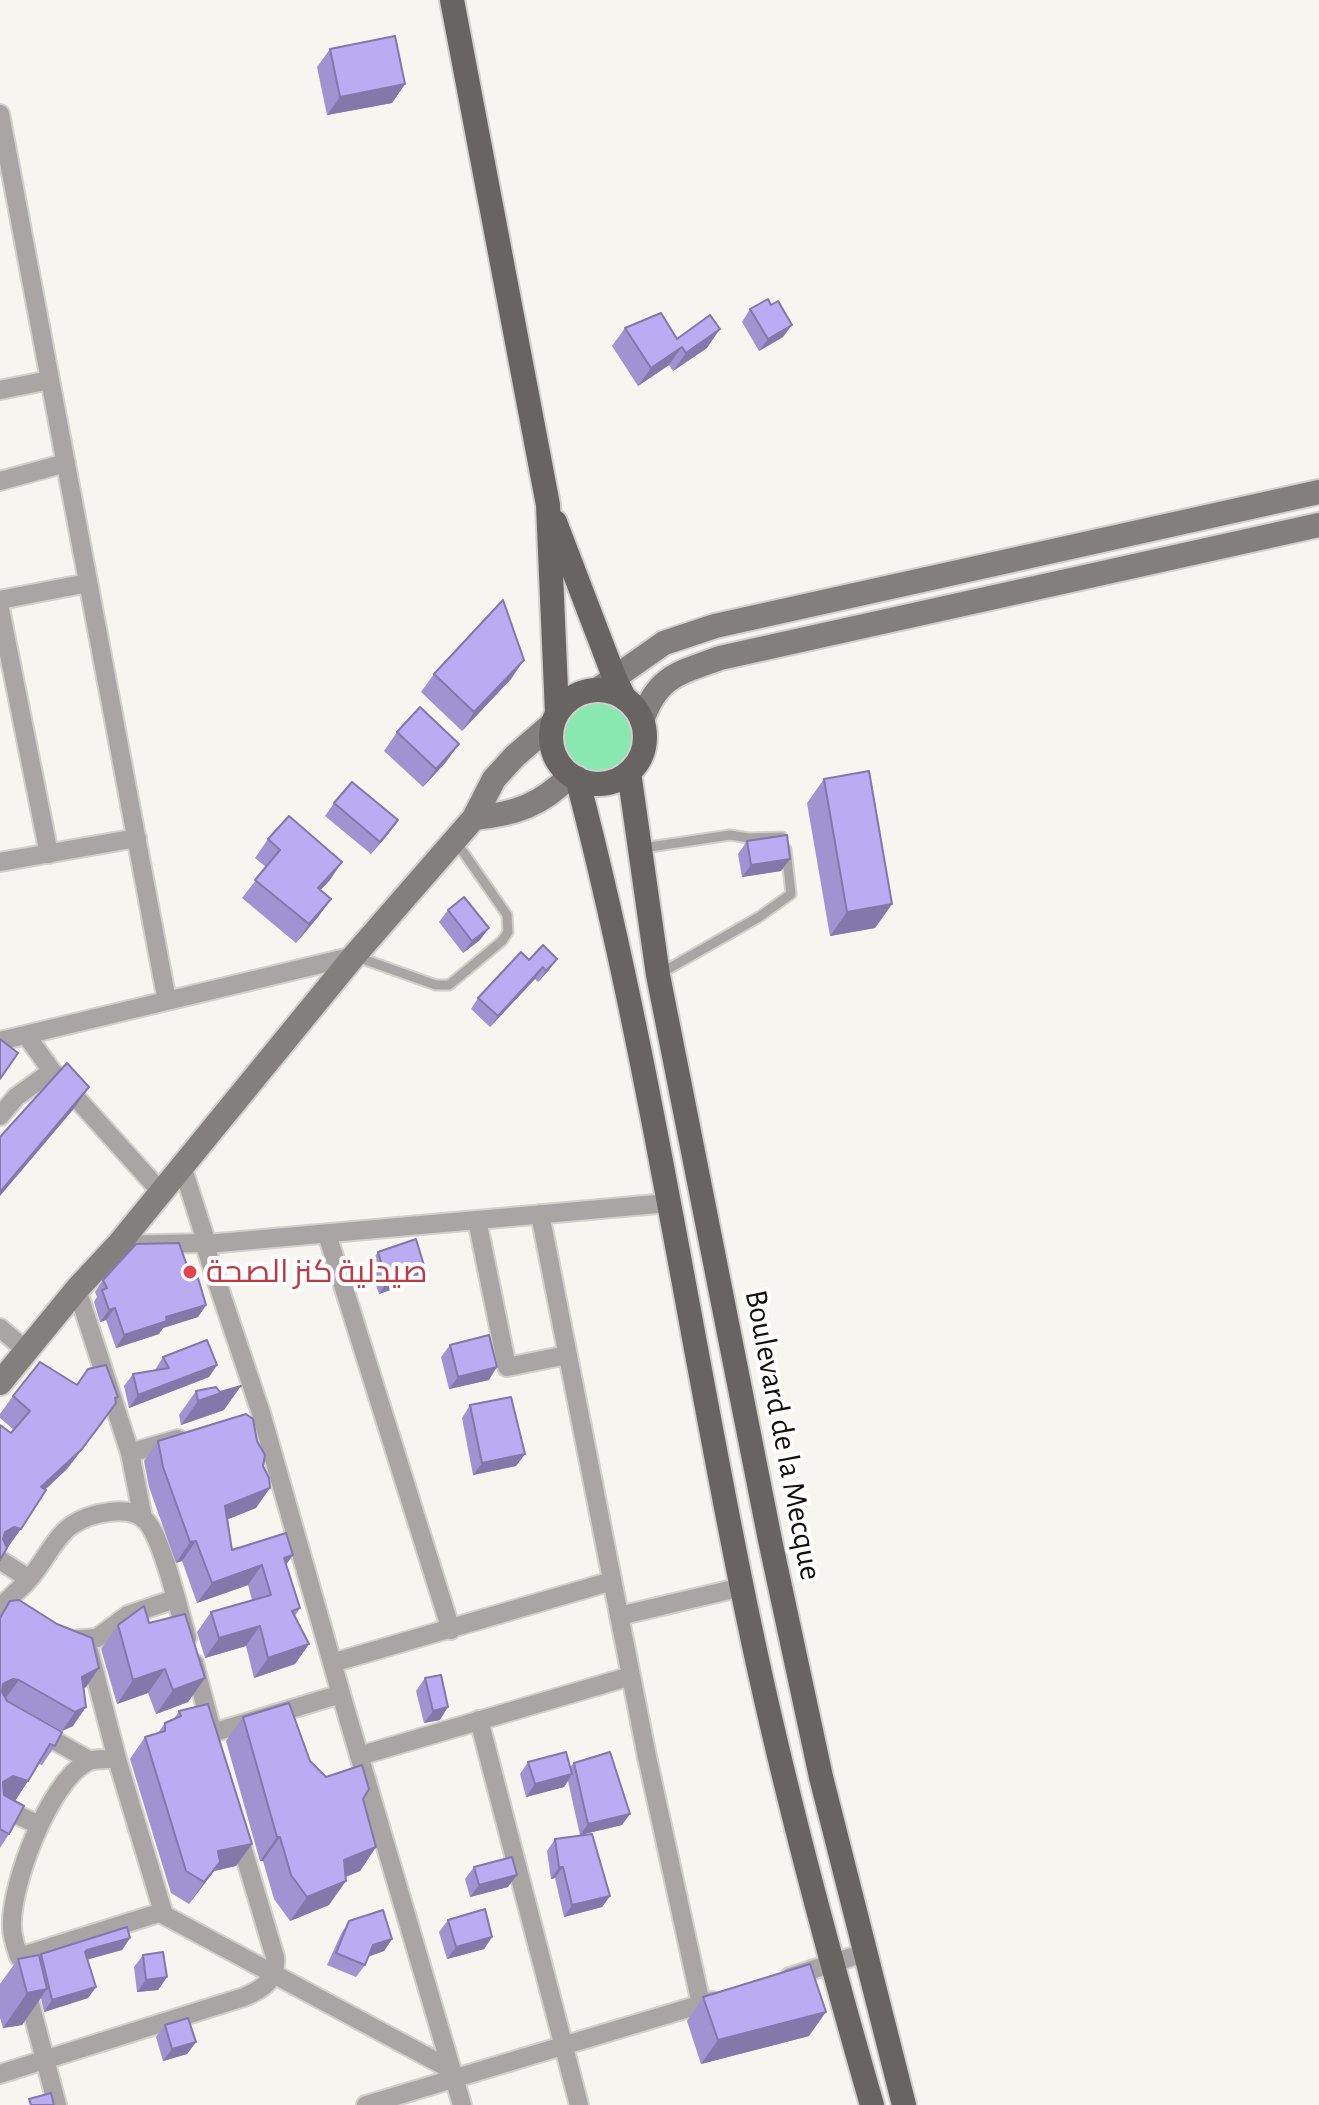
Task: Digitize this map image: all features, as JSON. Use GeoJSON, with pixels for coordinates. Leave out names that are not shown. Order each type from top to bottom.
{"type":"FeatureCollection","features":[{"type":"Feature","properties":{"kind":"main road"},"geometry":{"type":"LineString","coordinates":[[452,0],[548,505],[612,689],[635,708],[642,721],[643,748],[638,761],[629,772],[604,783],[590,783],[574,777],[560,765],[553,752],[551,738],[555,718],[548,505]]}},
{"type":"Feature","properties":{"kind":"main road"},"geometry":{"type":"LineString","coordinates":[[555,718],[569,699],[582,692],[612,689]]}},
{"type":"Feature","properties":{"kind":"main road","name":"Boulevard de la Mecque"},"geometry":{"type":"LineString","coordinates":[[629,772],[658,975],[770,1540],[821,1777],[904,2105]]}},
{"type":"Feature","properties":{"kind":"main road"},"geometry":{"type":"LineString","coordinates":[[574,777],[599,863],[633,1019],[742,1587],[803,1855],[872,2105]]}},
{"type":"Feature","properties":{"kind":"street"},"geometry":{"type":"LineString","coordinates":[[0,114],[167,1001]]}},
{"type":"Feature","properties":{"kind":"street"},"geometry":{"type":"LineString","coordinates":[[0,390],[50,380]]}},
{"type":"Feature","properties":{"kind":"street"},"geometry":{"type":"LineString","coordinates":[[0,481],[66,463]]}},
{"type":"Feature","properties":{"kind":"street"},"geometry":{"type":"LineString","coordinates":[[612,689],[664,643],[715,626],[1319,492]]}},
{"type":"Feature","properties":{"kind":"street"},"geometry":{"type":"LineString","coordinates":[[642,721],[648,702],[660,686],[680,673],[720,658],[1319,525]]}},
{"type":"Feature","properties":{"kind":"street"},"geometry":{"type":"LineString","coordinates":[[0,600],[88,583]]}},
{"type":"Feature","properties":{"kind":"street"},"geometry":{"type":"LineString","coordinates":[[0,609],[49,854]]}},
{"type":"Feature","properties":{"kind":"street"},"geometry":{"type":"LineString","coordinates":[[0,1383],[77,1289],[118,1245],[354,956],[474,818],[494,779],[555,718]]}},
{"type":"Feature","properties":{"kind":"street"},"geometry":{"type":"LineString","coordinates":[[474,818],[509,813],[541,801],[574,777]]}},
{"type":"Feature","properties":{"kind":"street"},"geometry":{"type":"LineString","coordinates":[[0,862],[137,838]]}},
{"type":"Feature","properties":{"kind":"street"},"geometry":{"type":"LineString","coordinates":[[0,1041],[354,956]]}},
{"type":"Feature","properties":{"kind":"street"},"geometry":{"type":"LineString","coordinates":[[26,1035],[52,1071],[161,1192]]}},
{"type":"Feature","properties":{"kind":"street"},"geometry":{"type":"LineString","coordinates":[[0,1116],[34,1082],[52,1071]]}},
{"type":"Feature","properties":{"kind":"street"},"geometry":{"type":"LineString","coordinates":[[182,1166],[254,1416],[332,1663],[462,2105]]}},
{"type":"Feature","properties":{"kind":"street"},"geometry":{"type":"LineString","coordinates":[[118,1245],[206,1244],[668,1203]]}},
{"type":"Feature","properties":{"kind":"street"},"geometry":{"type":"LineString","coordinates":[[540,1214],[631,1676],[701,2004]]}},
{"type":"Feature","properties":{"kind":"street"},"geometry":{"type":"LineString","coordinates":[[477,1220],[507,1367],[567,1355]]}},
{"type":"Feature","properties":{"kind":"street"},"geometry":{"type":"LineString","coordinates":[[327,1234],[451,1630]]}},
{"type":"Feature","properties":{"kind":"street"},"geometry":{"type":"LineString","coordinates":[[77,1289],[130,1453],[143,1518],[156,1539],[175,1599],[214,1740],[341,1694]]}},
{"type":"Feature","properties":{"kind":"street"},"geometry":{"type":"LineString","coordinates":[[0,1328],[27,1351]]}},
{"type":"Feature","properties":{"kind":"street"},"geometry":{"type":"LineString","coordinates":[[130,1453],[188,1435]]}},
{"type":"Feature","properties":{"kind":"street"},"geometry":{"type":"LineString","coordinates":[[7,1609],[70,1527],[84,1518],[117,1512],[143,1518]]}},
{"type":"Feature","properties":{"kind":"street"},"geometry":{"type":"LineString","coordinates":[[0,1560],[29,1579]]}},
{"type":"Feature","properties":{"kind":"street"},"geometry":{"type":"LineString","coordinates":[[332,1663],[612,1581]]}},
{"type":"Feature","properties":{"kind":"street"},"geometry":{"type":"LineString","coordinates":[[619,1616],[742,1587]]}},
{"type":"Feature","properties":{"kind":"street"},"geometry":{"type":"LineString","coordinates":[[50,1633],[74,1641],[97,1638],[128,1615],[175,1599]]}},
{"type":"Feature","properties":{"kind":"street"},"geometry":{"type":"LineString","coordinates":[[86,1640],[162,1912],[454,2078]]}},
{"type":"Feature","properties":{"kind":"street"},"geometry":{"type":"LineString","coordinates":[[359,1756],[631,1676]]}},
{"type":"Feature","properties":{"kind":"street"},"geometry":{"type":"LineString","coordinates":[[0,1710],[89,1760],[117,1759]]}},
{"type":"Feature","properties":{"kind":"street"},"geometry":{"type":"LineString","coordinates":[[479,1720],[579,2105]]}},
{"type":"Feature","properties":{"kind":"street"},"geometry":{"type":"LineString","coordinates":[[57,2105],[12,1931],[13,1904],[39,1825],[65,1781],[89,1760]]}},
{"type":"Feature","properties":{"kind":"street"},"geometry":{"type":"LineString","coordinates":[[0,1807],[39,1825]]}},
{"type":"Feature","properties":{"kind":"street"},"geometry":{"type":"LineString","coordinates":[[0,2074],[244,1997],[259,1991],[274,1975],[276,1969],[271,1943],[233,1816]]}},
{"type":"Feature","properties":{"kind":"street"},"geometry":{"type":"LineString","coordinates":[[19,1957],[162,1912]]}},
{"type":"Feature","properties":{"kind":"street"},"geometry":{"type":"LineString","coordinates":[[773,1982],[864,1953]]}},
{"type":"Feature","properties":{"kind":"street"},"geometry":{"type":"LineString","coordinates":[[366,2105],[730,1995]]}},
{"type":"Feature","properties":{"kind":"street"},"geometry":{"type":"LineString","coordinates":[[446,2105],[454,2078]]}},
{"type":"Feature","properties":{"kind":"lane"},"geometry":{"type":"LineString","coordinates":[[640,849],[730,835],[785,837],[791,894],[759,917],[658,975]]}},
{"type":"Feature","properties":{"kind":"lane"},"geometry":{"type":"LineString","coordinates":[[354,956],[436,985],[449,985],[502,941],[508,932],[507,915],[455,840]]}},
{"type":"Feature","properties":{"kind":"green space"},"geometry":{"type":"Polygon","coordinates":[[[599,695],[614,698],[627,707],[636,720],[639,735],[636,750],[627,763],[614,772],[599,775],[584,772],[571,763],[562,750],[559,735],[562,720],[571,707],[584,698],[599,695]]]}},
{"type":"Feature","properties":{"kind":"building"},"geometry":{"type":"Polygon","coordinates":[[[395,36],[405,84],[340,97],[330,49],[395,36]]]}},
{"type":"Feature","properties":{"kind":"building"},"geometry":{"type":"Polygon","coordinates":[[[768,299],[771,305],[778,301],[792,325],[768,339],[750,309],[768,299]]]}},
{"type":"Feature","properties":{"kind":"building"},"geometry":{"type":"Polygon","coordinates":[[[661,313],[677,339],[710,315],[720,329],[686,353],[682,347],[651,368],[625,328],[661,313]]]}},
{"type":"Feature","properties":{"kind":"building"},"geometry":{"type":"Polygon","coordinates":[[[503,600],[524,660],[474,712],[434,674],[503,600]]]}},
{"type":"Feature","properties":{"kind":"building"},"geometry":{"type":"Polygon","coordinates":[[[420,707],[459,744],[436,769],[397,732],[420,707]]]}},
{"type":"Feature","properties":{"kind":"building"},"geometry":{"type":"Polygon","coordinates":[[[869,771],[892,904],[847,912],[824,779],[869,771]]]}},
{"type":"Feature","properties":{"kind":"building"},"geometry":{"type":"Polygon","coordinates":[[[352,782],[398,820],[380,842],[334,803],[352,782]]]}},
{"type":"Feature","properties":{"kind":"building"},"geometry":{"type":"Polygon","coordinates":[[[289,816],[342,862],[318,888],[331,899],[309,924],[255,880],[280,850],[268,839],[289,816]]]}},
{"type":"Feature","properties":{"kind":"building"},"geometry":{"type":"Polygon","coordinates":[[[787,835],[790,859],[751,865],[747,841],[787,835]]]}},
{"type":"Feature","properties":{"kind":"building"},"geometry":{"type":"Polygon","coordinates":[[[464,897],[489,928],[472,941],[448,910],[464,897]]]}},
{"type":"Feature","properties":{"kind":"building"},"geometry":{"type":"Polygon","coordinates":[[[543,945],[557,959],[546,971],[543,967],[498,1016],[478,998],[521,952],[529,960],[543,945]]]}},
{"type":"Feature","properties":{"kind":"building"},"geometry":{"type":"Polygon","coordinates":[[[0,1039],[18,1053],[0,1079],[0,1039]]]}},
{"type":"Feature","properties":{"kind":"building"},"geometry":{"type":"Polygon","coordinates":[[[67,1063],[89,1087],[0,1192],[0,1137],[67,1063]]]}},
{"type":"Feature","properties":{"kind":"building"},"geometry":{"type":"Polygon","coordinates":[[[416,1239],[425,1269],[387,1282],[378,1252],[416,1239]]]}},
{"type":"Feature","properties":{"kind":"building"},"geometry":{"type":"Polygon","coordinates":[[[179,1243],[192,1280],[198,1278],[206,1305],[166,1317],[167,1321],[124,1335],[115,1308],[109,1310],[102,1290],[107,1288],[103,1280],[136,1244],[179,1243]]]}},
{"type":"Feature","properties":{"kind":"building"},"geometry":{"type":"Polygon","coordinates":[[[489,1335],[497,1367],[458,1377],[450,1345],[489,1335]]]}},
{"type":"Feature","properties":{"kind":"building"},"geometry":{"type":"Polygon","coordinates":[[[207,1340],[217,1365],[138,1395],[133,1374],[169,1368],[163,1357],[207,1340]]]}},
{"type":"Feature","properties":{"kind":"building"},"geometry":{"type":"Polygon","coordinates":[[[40,1362],[77,1385],[88,1369],[106,1365],[118,1397],[82,1449],[41,1487],[46,1490],[21,1529],[14,1527],[5,1532],[3,1539],[7,1548],[0,1560],[0,1425],[11,1433],[30,1411],[13,1396],[40,1362]]]}},
{"type":"Feature","properties":{"kind":"building"},"geometry":{"type":"Polygon","coordinates":[[[241,1386],[198,1401],[196,1391],[216,1387],[220,1392],[241,1386]]]}},
{"type":"Feature","properties":{"kind":"building"},"geometry":{"type":"Polygon","coordinates":[[[511,1397],[525,1454],[482,1463],[470,1405],[511,1397]]]}},
{"type":"Feature","properties":{"kind":"building"},"geometry":{"type":"Polygon","coordinates":[[[246,1414],[253,1419],[257,1441],[265,1455],[263,1466],[270,1488],[225,1506],[232,1550],[286,1533],[293,1555],[284,1558],[300,1608],[292,1611],[309,1644],[268,1658],[260,1626],[219,1638],[211,1612],[271,1595],[262,1565],[212,1583],[196,1541],[190,1542],[163,1467],[158,1441],[246,1414]]]}},
{"type":"Feature","properties":{"kind":"building"},"geometry":{"type":"Polygon","coordinates":[[[19,1600],[57,1624],[92,1638],[99,1668],[82,1677],[86,1707],[75,1712],[19,1680],[13,1679],[3,1684],[2,1692],[7,1701],[62,1732],[55,1746],[50,1744],[28,1781],[13,1776],[3,1782],[4,1795],[24,1806],[9,1834],[0,1829],[0,1618],[10,1601],[19,1600]]]}},
{"type":"Feature","properties":{"kind":"building"},"geometry":{"type":"Polygon","coordinates":[[[144,1606],[149,1623],[185,1614],[205,1678],[173,1690],[165,1669],[133,1680],[118,1625],[144,1606]]]}},
{"type":"Feature","properties":{"kind":"building"},"geometry":{"type":"Polygon","coordinates":[[[441,1675],[448,1707],[433,1711],[425,1678],[441,1675]]]}},
{"type":"Feature","properties":{"kind":"building"},"geometry":{"type":"Polygon","coordinates":[[[289,1703],[310,1761],[326,1777],[362,1765],[369,1789],[363,1799],[376,1847],[344,1860],[346,1881],[307,1897],[291,1875],[280,1837],[277,1837],[243,1717],[289,1703]]]}},
{"type":"Feature","properties":{"kind":"building"},"geometry":{"type":"Polygon","coordinates":[[[208,1704],[252,1844],[218,1851],[220,1862],[204,1882],[186,1871],[145,1737],[165,1731],[165,1723],[181,1716],[179,1711],[208,1704]]]}},
{"type":"Feature","properties":{"kind":"building"},"geometry":{"type":"Polygon","coordinates":[[[566,1752],[572,1774],[535,1784],[528,1762],[566,1752]]]}},
{"type":"Feature","properties":{"kind":"building"},"geometry":{"type":"Polygon","coordinates":[[[610,1752],[630,1814],[588,1824],[574,1763],[610,1752]]]}},
{"type":"Feature","properties":{"kind":"building"},"geometry":{"type":"Polygon","coordinates":[[[592,1834],[610,1896],[572,1905],[563,1867],[559,1867],[555,1839],[592,1834]]]}},
{"type":"Feature","properties":{"kind":"building"},"geometry":{"type":"Polygon","coordinates":[[[512,1857],[517,1875],[479,1885],[474,1867],[512,1857]]]}},
{"type":"Feature","properties":{"kind":"building"},"geometry":{"type":"Polygon","coordinates":[[[485,1909],[492,1937],[456,1947],[448,1920],[485,1909]]]}},
{"type":"Feature","properties":{"kind":"building"},"geometry":{"type":"Polygon","coordinates":[[[383,1910],[392,1939],[373,1945],[365,1965],[336,1953],[349,1921],[383,1910]]]}},
{"type":"Feature","properties":{"kind":"building"},"geometry":{"type":"Polygon","coordinates":[[[127,1927],[130,1938],[85,1952],[96,1987],[52,2000],[41,1954],[127,1927]]]}},
{"type":"Feature","properties":{"kind":"building"},"geometry":{"type":"Polygon","coordinates":[[[163,1952],[167,1977],[146,1980],[143,1955],[163,1952]]]}},
{"type":"Feature","properties":{"kind":"building"},"geometry":{"type":"Polygon","coordinates":[[[39,1955],[47,1989],[27,1993],[18,1959],[39,1955]]]}},
{"type":"Feature","properties":{"kind":"building"},"geometry":{"type":"Polygon","coordinates":[[[810,1964],[826,2012],[718,2040],[703,1997],[810,1964]]]}},
{"type":"Feature","properties":{"kind":"building"},"geometry":{"type":"Polygon","coordinates":[[[188,2018],[196,2042],[172,2049],[165,2025],[188,2018]]]}},
{"type":"Feature","properties":{"kind":"building"},"geometry":{"type":"Polygon","coordinates":[[[51,2093],[54,2105],[31,2105],[29,2099],[51,2093]]]}},
{"type":"Feature","properties":{"kind":"place","name":"صيدلية كنز الصحة"},"geometry":{"type":"Point","coordinates":[190,1272]}}]}
